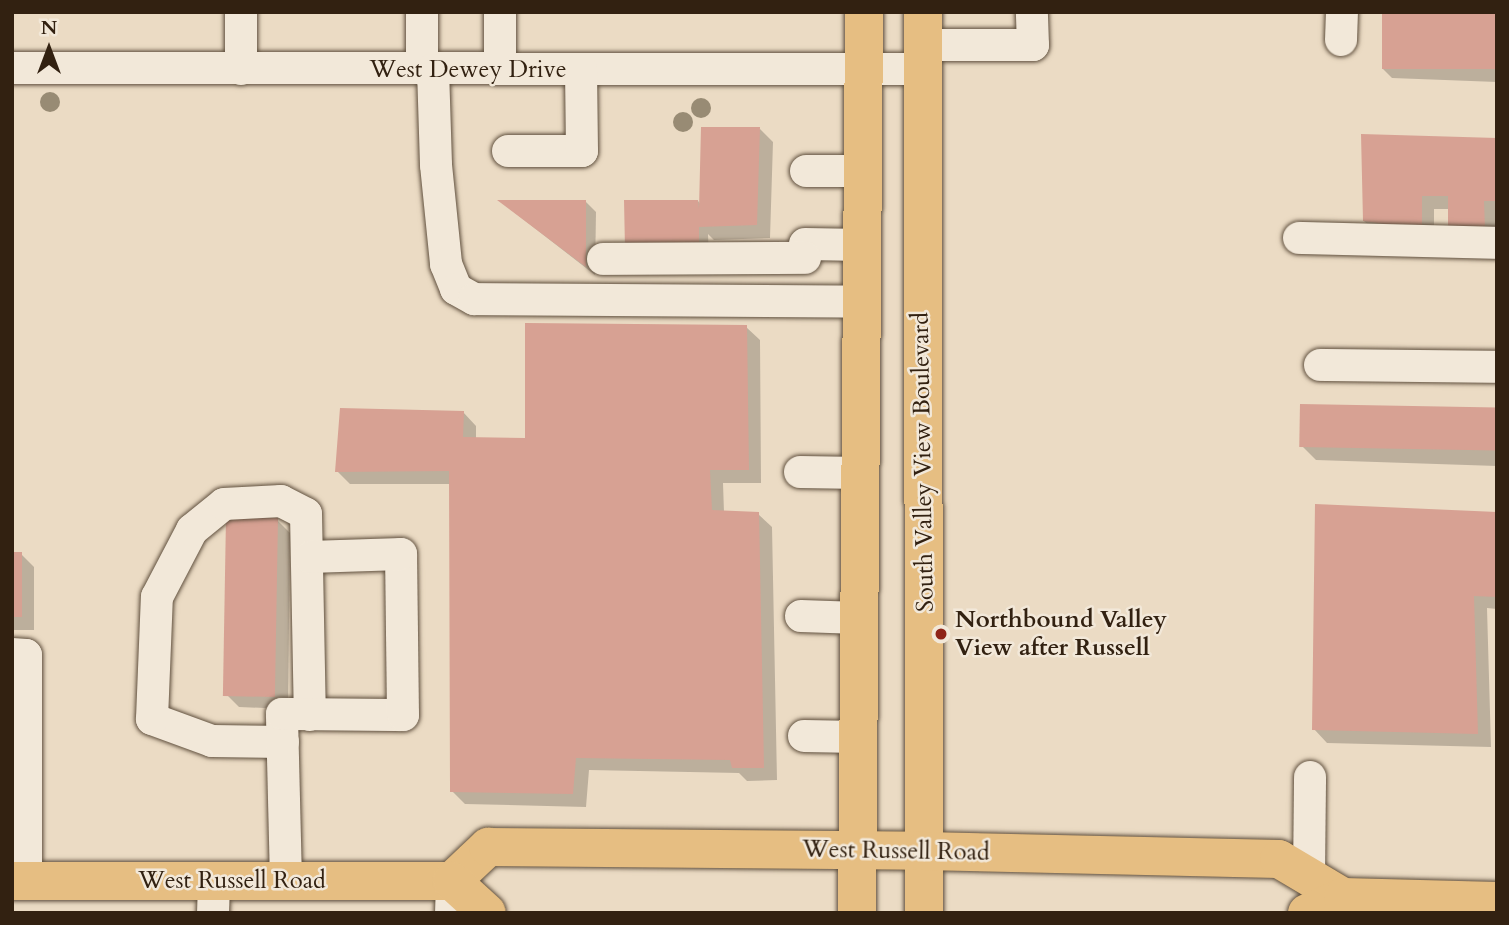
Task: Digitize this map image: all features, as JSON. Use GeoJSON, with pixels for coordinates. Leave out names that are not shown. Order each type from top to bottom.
{"type":"FeatureCollection","features":[{"type":"Feature","properties":{"kind":"main road"},"geometry":{"type":"LineString","coordinates":[[858,913],[864,12]]}},
{"type":"Feature","properties":{"kind":"main road","name":"South Valley View Boulevard"},"geometry":{"type":"LineString","coordinates":[[923,42],[924,913]]}},
{"type":"Feature","properties":{"kind":"main road","name":"West Russell Road"},"geometry":{"type":"LineString","coordinates":[[19,881],[214,897],[286,881],[451,897],[488,847],[924,850],[1279,859],[1308,901]]}},
{"type":"Feature","properties":{"kind":"main road"},"geometry":{"type":"LineString","coordinates":[[451,897],[487,913]]}},
{"type":"Feature","properties":{"kind":"main road"},"geometry":{"type":"LineString","coordinates":[[1308,901],[1343,905],[1497,901]]}},
{"type":"Feature","properties":{"kind":"street"},"geometry":{"type":"LineString","coordinates":[[241,12],[241,69]]}},
{"type":"Feature","properties":{"kind":"street"},"geometry":{"type":"LineString","coordinates":[[422,12],[446,264],[456,289],[474,299],[863,302]]}},
{"type":"Feature","properties":{"kind":"street"},"geometry":{"type":"LineString","coordinates":[[500,12],[500,69]]}},
{"type":"Feature","properties":{"kind":"street","name":"West Dewey Drive"},"geometry":{"type":"LineString","coordinates":[[12,68],[864,69],[923,42],[1033,45],[1032,12]]}},
{"type":"Feature","properties":{"kind":"street"},"geometry":{"type":"LineString","coordinates":[[508,151],[582,151],[581,70]]}},
{"type":"Feature","properties":{"kind":"street"},"geometry":{"type":"LineString","coordinates":[[806,171],[863,171]]}},
{"type":"Feature","properties":{"kind":"street"},"geometry":{"type":"LineString","coordinates":[[1298,238],[1497,243]]}},
{"type":"Feature","properties":{"kind":"street"},"geometry":{"type":"LineString","coordinates":[[603,259],[805,251],[864,245]]}},
{"type":"Feature","properties":{"kind":"street"},"geometry":{"type":"LineString","coordinates":[[1320,365],[1497,367]]}},
{"type":"Feature","properties":{"kind":"street"},"geometry":{"type":"LineString","coordinates":[[800,472],[862,472]]}},
{"type":"Feature","properties":{"kind":"street"},"geometry":{"type":"LineString","coordinates":[[283,743],[212,741],[152,719],[157,597],[192,530],[223,504],[281,501],[306,514],[310,557],[310,715]]}},
{"type":"Feature","properties":{"kind":"street"},"geometry":{"type":"LineString","coordinates":[[286,881],[282,714],[403,715],[401,554],[310,557]]}},
{"type":"Feature","properties":{"kind":"street"},"geometry":{"type":"LineString","coordinates":[[801,617],[859,618]]}},
{"type":"Feature","properties":{"kind":"street"},"geometry":{"type":"LineString","coordinates":[[12,654],[26,654],[19,804],[19,881]]}},
{"type":"Feature","properties":{"kind":"street"},"geometry":{"type":"LineString","coordinates":[[804,736],[859,737]]}},
{"type":"Feature","properties":{"kind":"street"},"geometry":{"type":"LineString","coordinates":[[1308,901],[1310,776]]}},
{"type":"Feature","properties":{"kind":"building"},"geometry":{"type":"Polygon","coordinates":[[[1382,12],[1497,12],[1497,69],[1382,69],[1382,12]]]}},
{"type":"Feature","properties":{"kind":"building"},"geometry":{"type":"Polygon","coordinates":[[[701,127],[760,127],[757,225],[699,227],[699,252],[625,249],[624,200],[698,200],[699,209],[701,127]]]}},
{"type":"Feature","properties":{"kind":"building"},"geometry":{"type":"Polygon","coordinates":[[[1361,134],[1497,138],[1497,201],[1484,201],[1485,229],[1448,227],[1448,196],[1422,196],[1422,229],[1363,221],[1361,134]]]}},
{"type":"Feature","properties":{"kind":"building"},"geometry":{"type":"Polygon","coordinates":[[[497,200],[586,200],[586,267],[497,200]]]}},
{"type":"Feature","properties":{"kind":"building"},"geometry":{"type":"Polygon","coordinates":[[[525,323],[747,325],[749,470],[710,470],[712,510],[759,512],[764,768],[732,768],[730,760],[576,758],[573,794],[450,792],[449,471],[335,472],[340,408],[464,411],[463,437],[525,438],[525,323]]]}},
{"type":"Feature","properties":{"kind":"building"},"geometry":{"type":"Polygon","coordinates":[[[1300,404],[1497,407],[1496,450],[1299,447],[1300,404]]]}},
{"type":"Feature","properties":{"kind":"building"},"geometry":{"type":"Polygon","coordinates":[[[1315,504],[1497,512],[1497,597],[1474,596],[1478,734],[1312,730],[1315,504]]]}},
{"type":"Feature","properties":{"kind":"building"},"geometry":{"type":"Polygon","coordinates":[[[226,517],[278,518],[275,697],[223,696],[226,517]]]}},
{"type":"Feature","properties":{"kind":"building"},"geometry":{"type":"Polygon","coordinates":[[[12,552],[22,552],[22,617],[12,617],[12,552]]]}},
{"type":"Feature","properties":{"kind":"place","name":"Northbound Valley View after Russell"},"geometry":{"type":"Point","coordinates":[941,634]}}]}
